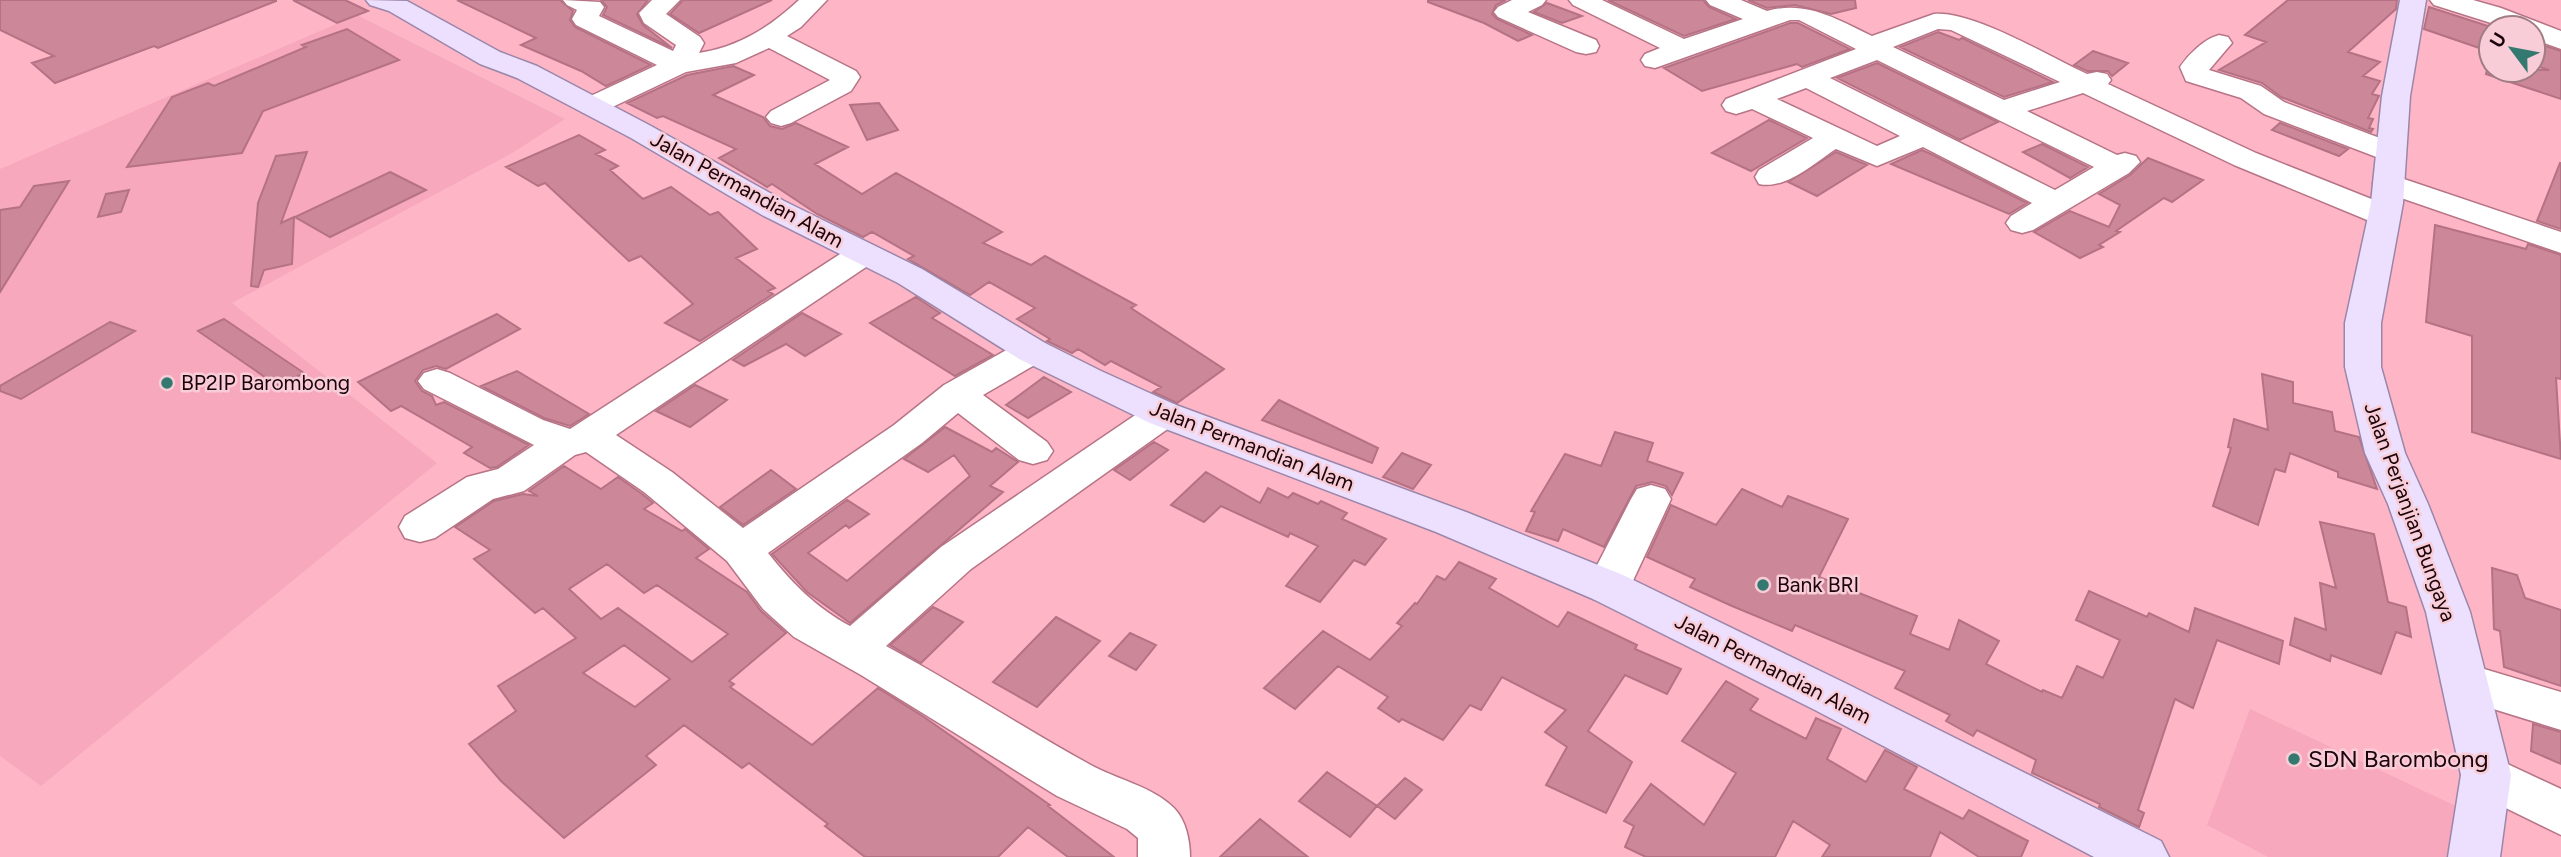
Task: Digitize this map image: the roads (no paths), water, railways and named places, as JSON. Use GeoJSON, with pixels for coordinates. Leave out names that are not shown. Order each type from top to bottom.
{"type":"FeatureCollection","features":[{"type":"Feature","properties":{"kind":"main road","name":"Jalan Permandian Alam"},"geometry":{"type":"LineString","coordinates":[[379,0],[398,6],[490,58],[527,72],[773,208],[910,276],[1032,351],[1164,414],[1451,522],[1608,587],[1831,697],[2143,857]]}},
{"type":"Feature","properties":{"kind":"main road","name":"Jalan Perjanjian Bungaya"},"geometry":{"type":"LineString","coordinates":[[2413,0],[2396,96],[2387,188],[2363,323],[2364,380],[2385,453],[2408,504],[2448,612],[2486,775],[2474,857]]}},
{"type":"Feature","properties":{"kind":"street"},"geometry":{"type":"LineString","coordinates":[[576,0],[591,8],[585,19],[679,65]]}},
{"type":"Feature","properties":{"kind":"street"},"geometry":{"type":"LineString","coordinates":[[667,0],[652,13],[653,17],[691,43],[679,65]]}},
{"type":"Feature","properties":{"kind":"street"},"geometry":{"type":"LineString","coordinates":[[592,107],[679,65],[740,53],[769,38],[814,0]]}},
{"type":"Feature","properties":{"kind":"street"},"geometry":{"type":"LineString","coordinates":[[1533,0],[1498,17],[1586,46]]}},
{"type":"Feature","properties":{"kind":"street"},"geometry":{"type":"LineString","coordinates":[[1720,0],[1767,19]]}},
{"type":"Feature","properties":{"kind":"street"},"geometry":{"type":"LineString","coordinates":[[2443,0],[2494,14]]}},
{"type":"Feature","properties":{"kind":"street"},"geometry":{"type":"LineString","coordinates":[[1596,2],[1682,48]]}},
{"type":"Feature","properties":{"kind":"street"},"geometry":{"type":"LineString","coordinates":[[1921,137],[1880,157],[1745,102],[1808,78],[1868,45],[1946,10],[1968,28],[2254,153],[2280,171],[2387,188],[2561,243]]}},
{"type":"Feature","properties":{"kind":"street"},"geometry":{"type":"LineString","coordinates":[[1655,60],[1786,12],[1804,12],[2002,110],[2122,165],[2022,223]]}},
{"type":"Feature","properties":{"kind":"street"},"geometry":{"type":"LineString","coordinates":[[1557,62],[1632,23]]}},
{"type":"Feature","properties":{"kind":"street"},"geometry":{"type":"LineString","coordinates":[[769,38],[846,77],[841,85],[781,117]]}},
{"type":"Feature","properties":{"kind":"street"},"geometry":{"type":"LineString","coordinates":[[2219,43],[2194,67],[2196,75],[2251,92],[2387,188],[2561,255]]}},
{"type":"Feature","properties":{"kind":"street"},"geometry":{"type":"LineString","coordinates":[[1808,78],[2056,204]]}},
{"type":"Feature","properties":{"kind":"street"},"geometry":{"type":"LineString","coordinates":[[2002,110],[2090,82]]}},
{"type":"Feature","properties":{"kind":"street"},"geometry":{"type":"LineString","coordinates":[[1770,177],[1835,137]]}},
{"type":"Feature","properties":{"kind":"street"},"geometry":{"type":"LineString","coordinates":[[420,527],[481,487],[510,481],[577,440],[863,254]]}},
{"type":"Feature","properties":{"kind":"street"},"geometry":{"type":"LineString","coordinates":[[742,550],[908,434],[957,394],[1032,351]]}},
{"type":"Feature","properties":{"kind":"street"},"geometry":{"type":"LineString","coordinates":[[437,381],[528,429],[577,440],[658,482],[742,550],[778,597],[810,625],[1074,781],[1145,814],[1158,825],[1164,841],[1164,857]]}},
{"type":"Feature","properties":{"kind":"street"},"geometry":{"type":"LineString","coordinates":[[957,394],[1033,451]]}},
{"type":"Feature","properties":{"kind":"street"},"geometry":{"type":"LineString","coordinates":[[853,649],[956,558],[1164,414]]}},
{"type":"Feature","properties":{"kind":"street"},"geometry":{"type":"LineString","coordinates":[[1608,587],[1651,499]]}},
{"type":"Feature","properties":{"kind":"street"},"geometry":{"type":"LineString","coordinates":[[2464,682],[2561,711]]}},
{"type":"Feature","properties":{"kind":"street"},"geometry":{"type":"LineString","coordinates":[[2486,775],[2561,813]]}},
{"type":"Feature","properties":{"kind":"place","name":"BP2IP Barombong"},"geometry":{"type":"Point","coordinates":[167,383]}},
{"type":"Feature","properties":{"kind":"place","name":"Bank BRI"},"geometry":{"type":"Point","coordinates":[1763,585]}},
{"type":"Feature","properties":{"kind":"place","name":"SDN Barombong"},"geometry":{"type":"Point","coordinates":[2294,759]}}]}
